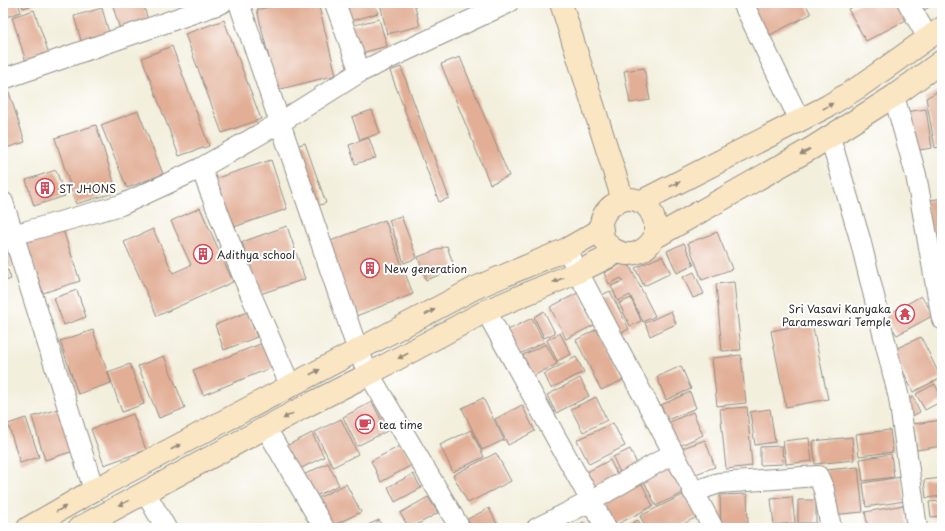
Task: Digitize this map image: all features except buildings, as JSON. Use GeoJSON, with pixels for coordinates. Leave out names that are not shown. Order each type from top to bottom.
{"type":"FeatureCollection","features":[{"type":"Feature","properties":{"kind":"main road"},"geometry":{"type":"LineString","coordinates":[[561,3],[631,201]]}},
{"type":"Feature","properties":{"kind":"main road"},"geometry":{"type":"LineString","coordinates":[[631,201],[647,206],[654,217],[656,230],[650,245],[643,251],[635,254],[618,252],[611,248],[602,233],[604,216],[608,209],[615,203],[631,201],[800,121],[859,87],[935,33]]}},
{"type":"Feature","properties":{"kind":"main road"},"geometry":{"type":"LineString","coordinates":[[654,238],[830,137],[894,96],[942,61]]}},
{"type":"Feature","properties":{"kind":"main road"},"geometry":{"type":"LineString","coordinates":[[28,528],[94,490],[475,288],[567,248],[602,229]]}},
{"type":"Feature","properties":{"kind":"main road"},"geometry":{"type":"LineString","coordinates":[[79,528],[486,311],[578,272],[618,252]]}},
{"type":"Feature","properties":{"kind":"street"},"geometry":{"type":"LineString","coordinates":[[3,80],[222,3]]}},
{"type":"Feature","properties":{"kind":"street"},"geometry":{"type":"LineString","coordinates":[[239,3],[281,122],[358,351],[369,374],[460,528]]}},
{"type":"Feature","properties":{"kind":"street"},"geometry":{"type":"LineString","coordinates":[[335,3],[360,72]]}},
{"type":"Feature","properties":{"kind":"street"},"geometry":{"type":"LineString","coordinates":[[13,235],[121,205],[201,168],[281,122],[360,72],[508,3]]}},
{"type":"Feature","properties":{"kind":"street"},"geometry":{"type":"LineString","coordinates":[[743,3],[800,121]]}},
{"type":"Feature","properties":{"kind":"street"},"geometry":{"type":"LineString","coordinates":[[908,3],[935,33]]}},
{"type":"Feature","properties":{"kind":"street"},"geometry":{"type":"LineString","coordinates":[[894,96],[916,175],[942,319]]}},
{"type":"Feature","properties":{"kind":"street"},"geometry":{"type":"LineString","coordinates":[[830,137],[860,239],[898,398],[917,528]]}},
{"type":"Feature","properties":{"kind":"street"},"geometry":{"type":"LineString","coordinates":[[201,168],[242,274],[290,385]]}},
{"type":"Feature","properties":{"kind":"street"},"geometry":{"type":"LineString","coordinates":[[3,202],[94,490]]}},
{"type":"Feature","properties":{"kind":"street"},"geometry":{"type":"LineString","coordinates":[[567,248],[672,454],[712,528]]}},
{"type":"Feature","properties":{"kind":"street"},"geometry":{"type":"LineString","coordinates":[[486,311],[606,528]]}},
{"type":"Feature","properties":{"kind":"street"},"geometry":{"type":"LineString","coordinates":[[266,428],[324,528]]}},
{"type":"Feature","properties":{"kind":"street"},"geometry":{"type":"LineString","coordinates":[[537,528],[591,501],[672,454]]}},
{"type":"Feature","properties":{"kind":"street"},"geometry":{"type":"LineString","coordinates":[[693,492],[719,483],[818,476],[824,490],[831,528]]}},
{"type":"Feature","properties":{"kind":"street"},"geometry":{"type":"LineString","coordinates":[[145,492],[166,528]]}},
{"type":"Feature","properties":{"kind":"place","name":"ST JHONS"},"geometry":{"type":"Point","coordinates":[45,188]}},
{"type":"Feature","properties":{"kind":"place","name":"Adithya school"},"geometry":{"type":"Point","coordinates":[203,254]}},
{"type":"Feature","properties":{"kind":"place","name":"New generation"},"geometry":{"type":"Point","coordinates":[370,268]}},
{"type":"Feature","properties":{"kind":"place","name":"Sri Vasavi Kanyaka Parameswari Temple"},"geometry":{"type":"Point","coordinates":[905,314]}},
{"type":"Feature","properties":{"kind":"place","name":"tea time"},"geometry":{"type":"Point","coordinates":[365,424]}}]}
